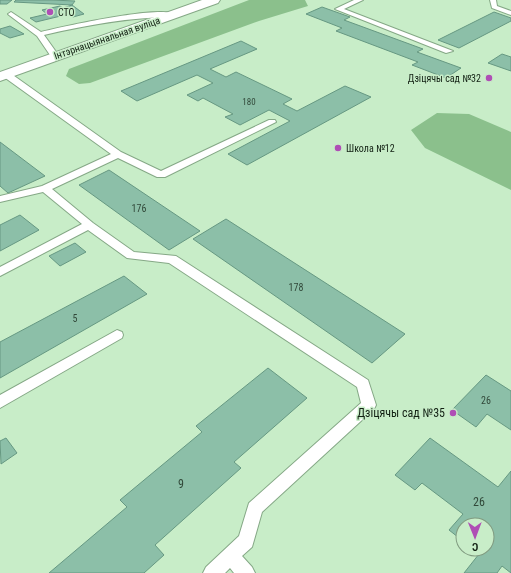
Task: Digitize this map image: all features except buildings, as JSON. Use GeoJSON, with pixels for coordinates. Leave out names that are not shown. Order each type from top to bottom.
{"type":"FeatureCollection","features":[{"type":"Feature","properties":{"kind":"main road","name":"Інтэрнацыянальная вуліца"},"geometry":{"type":"LineString","coordinates":[[3,76],[214,0]]}},
{"type":"Feature","properties":{"kind":"lane"},"geometry":{"type":"LineString","coordinates":[[360,0],[338,10],[449,51]]}},
{"type":"Feature","properties":{"kind":"lane"},"geometry":{"type":"LineString","coordinates":[[493,0],[494,8],[511,13]]}},
{"type":"Feature","properties":{"kind":"lane"},"geometry":{"type":"LineString","coordinates":[[11,14],[40,34],[56,56]]}},
{"type":"Feature","properties":{"kind":"lane"},"geometry":{"type":"LineString","coordinates":[[40,34],[86,23],[135,15],[174,15]]}},
{"type":"Feature","properties":{"kind":"lane"},"geometry":{"type":"LineString","coordinates":[[3,76],[118,154],[161,175],[272,122]]}},
{"type":"Feature","properties":{"kind":"lane"},"geometry":{"type":"LineString","coordinates":[[0,199],[45,188],[118,154]]}},
{"type":"Feature","properties":{"kind":"lane"},"geometry":{"type":"LineString","coordinates":[[45,188],[89,225],[131,255],[172,259],[364,384],[369,405],[255,508],[246,541],[212,573]]}},
{"type":"Feature","properties":{"kind":"lane"},"geometry":{"type":"LineString","coordinates":[[0,272],[89,225]]}},
{"type":"Feature","properties":{"kind":"lane"},"geometry":{"type":"LineString","coordinates":[[0,402],[117,335]]}},
{"type":"Feature","properties":{"kind":"lane"},"geometry":{"type":"LineString","coordinates":[[230,557],[246,573]]}},
{"type":"Feature","properties":{"kind":"green space"},"geometry":{"type":"Polygon","coordinates":[[[249,0],[305,0],[308,6],[259,21],[90,83],[79,84],[66,76],[69,69],[249,0]]]}},
{"type":"Feature","properties":{"kind":"green space"},"geometry":{"type":"Polygon","coordinates":[[[437,113],[469,114],[511,132],[511,190],[425,148],[411,130],[437,113]]]}},
{"type":"Feature","properties":{"kind":"place","name":"СТО"},"geometry":{"type":"Point","coordinates":[50,12]}},
{"type":"Feature","properties":{"kind":"place","name":"Дзіцячы сад №32"},"geometry":{"type":"Point","coordinates":[489,78]}},
{"type":"Feature","properties":{"kind":"place","name":"Школа №12"},"geometry":{"type":"Point","coordinates":[338,148]}},
{"type":"Feature","properties":{"kind":"place","name":"Дзіцячы сад №35"},"geometry":{"type":"Point","coordinates":[453,413]}}]}
